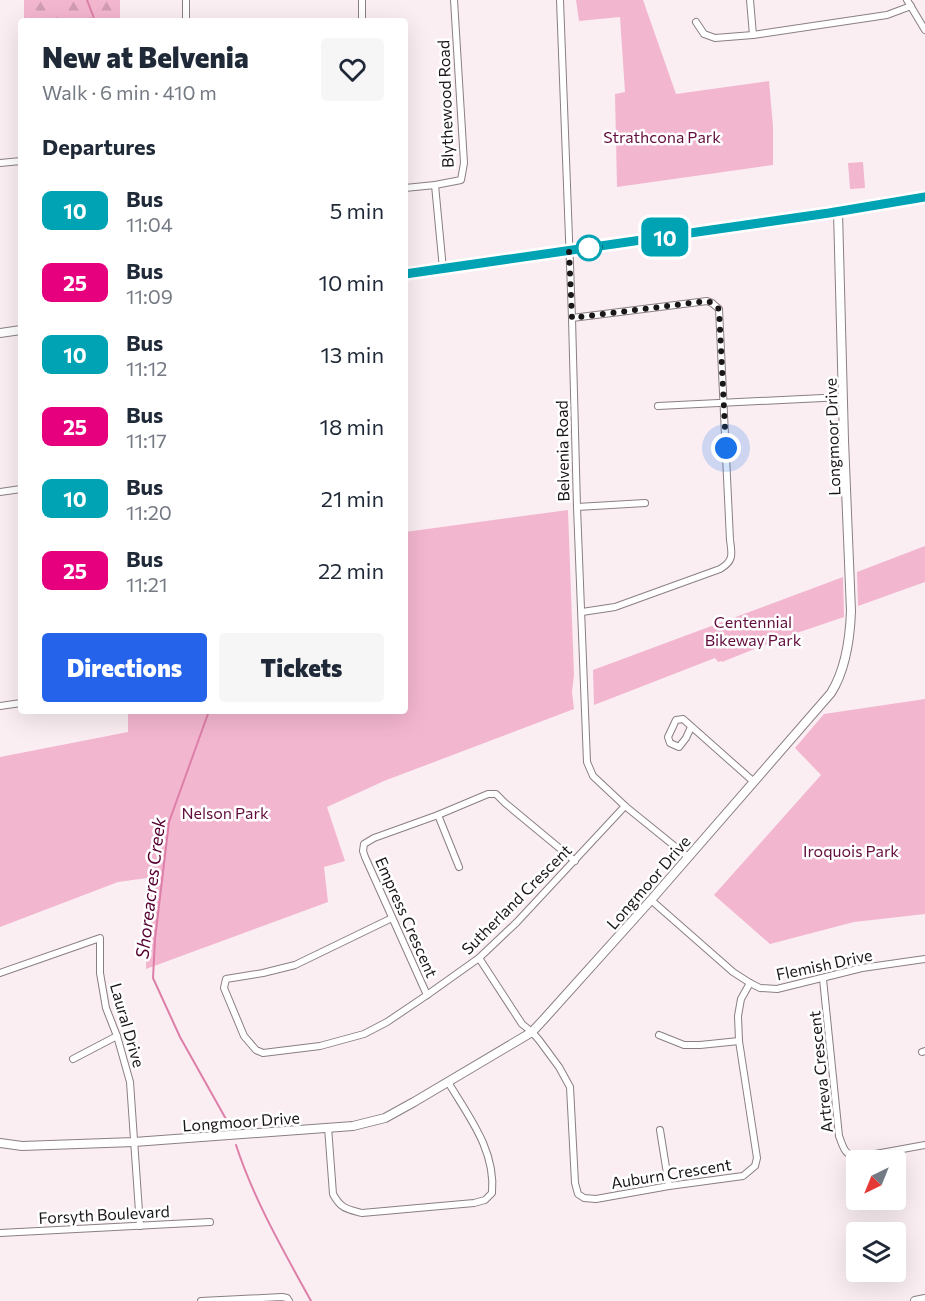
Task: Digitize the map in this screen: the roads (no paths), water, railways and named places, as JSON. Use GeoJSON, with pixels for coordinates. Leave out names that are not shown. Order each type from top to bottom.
{"type":"FeatureCollection","features":[{"type":"Feature","properties":{"kind":"main road"},"geometry":{"type":"LineString","coordinates":[[408,274],[838,212],[925,197]]}},
{"type":"Feature","properties":{"kind":"main road"},"geometry":{"type":"LineString","coordinates":[[0,333],[18,330]]}},
{"type":"Feature","properties":{"kind":"main road"},"geometry":{"type":"LineString","coordinates":[[915,1301],[925,1299]]}},
{"type":"Feature","properties":{"kind":"street"},"geometry":{"type":"LineString","coordinates":[[186,0],[186,18]]}},
{"type":"Feature","properties":{"kind":"street"},"geometry":{"type":"LineString","coordinates":[[362,0],[362,18]]}},
{"type":"Feature","properties":{"kind":"street","name":"Blythewood Road"},"geometry":{"type":"LineString","coordinates":[[435,185],[461,180],[464,163],[454,0]]}},
{"type":"Feature","properties":{"kind":"street","name":"Belvenia Road"},"geometry":{"type":"LineString","coordinates":[[560,0],[572,318],[576,507],[587,762],[593,776],[625,806],[688,857]]}},
{"type":"Feature","properties":{"kind":"street"},"geometry":{"type":"LineString","coordinates":[[750,0],[753,35]]}},
{"type":"Feature","properties":{"kind":"street"},"geometry":{"type":"LineString","coordinates":[[696,21],[704,34],[715,38],[753,35],[887,15],[909,3],[925,30]]}},
{"type":"Feature","properties":{"kind":"street"},"geometry":{"type":"LineString","coordinates":[[0,163],[18,161]]}},
{"type":"Feature","properties":{"kind":"street"},"geometry":{"type":"LineString","coordinates":[[408,188],[435,185],[442,268]]}},
{"type":"Feature","properties":{"kind":"street","name":"Longmoor Drive"},"geometry":{"type":"LineString","coordinates":[[0,1143],[22,1146],[134,1142],[353,1126],[385,1118],[532,1032],[651,900],[831,693],[840,679],[850,629],[851,610],[838,212]]}},
{"type":"Feature","properties":{"kind":"street"},"geometry":{"type":"LineString","coordinates":[[572,318],[707,301],[719,309],[732,556],[727,565],[709,573],[615,608],[582,612]]}},
{"type":"Feature","properties":{"kind":"street"},"geometry":{"type":"LineString","coordinates":[[658,406],[843,397]]}},
{"type":"Feature","properties":{"kind":"street"},"geometry":{"type":"LineString","coordinates":[[0,492],[18,489]]}},
{"type":"Feature","properties":{"kind":"street"},"geometry":{"type":"LineString","coordinates":[[576,507],[645,502]]}},
{"type":"Feature","properties":{"kind":"street"},"geometry":{"type":"LineString","coordinates":[[0,706],[18,704]]}},
{"type":"Feature","properties":{"kind":"street"},"geometry":{"type":"LineString","coordinates":[[691,727],[686,738],[678,747],[670,743],[668,737],[676,720],[683,719],[754,782]]}},
{"type":"Feature","properties":{"kind":"street","name":"Empress Crescent"},"geometry":{"type":"LineString","coordinates":[[427,995],[365,857],[364,844],[374,838],[488,794],[496,794],[575,861]]}},
{"type":"Feature","properties":{"kind":"street","name":"Sutherland Crescent"},"geometry":{"type":"LineString","coordinates":[[392,918],[295,965],[226,979],[224,988],[244,1035],[256,1050],[263,1053],[320,1046],[364,1034],[387,1022],[479,958],[517,922],[625,806]]}},
{"type":"Feature","properties":{"kind":"street"},"geometry":{"type":"LineString","coordinates":[[438,815],[459,867]]}},
{"type":"Feature","properties":{"kind":"street","name":"Flemish Drive"},"geometry":{"type":"LineString","coordinates":[[651,900],[733,972],[760,988],[777,989],[862,968],[925,959]]}},
{"type":"Feature","properties":{"kind":"street","name":"Laural Drive"},"geometry":{"type":"LineString","coordinates":[[0,973],[100,938],[100,973],[106,1008],[117,1035],[130,1082],[140,1226]]}},
{"type":"Feature","properties":{"kind":"street"},"geometry":{"type":"LineString","coordinates":[[479,958],[522,1024],[532,1032]]}},
{"type":"Feature","properties":{"kind":"street","name":"Artreva Crescent"},"geometry":{"type":"LineString","coordinates":[[823,978],[839,1136],[844,1149],[851,1156],[859,1157],[925,1145]]}},
{"type":"Feature","properties":{"kind":"street","name":"Auburn Crescent"},"geometry":{"type":"LineString","coordinates":[[532,1032],[559,1067],[570,1087],[575,1183],[578,1194],[584,1198],[596,1199],[743,1176],[755,1166],[757,1158],[739,1041],[738,1016],[741,999],[750,983]]}},
{"type":"Feature","properties":{"kind":"street"},"geometry":{"type":"LineString","coordinates":[[73,1059],[117,1035]]}},
{"type":"Feature","properties":{"kind":"street"},"geometry":{"type":"LineString","coordinates":[[659,1035],[684,1045],[739,1041]]}},
{"type":"Feature","properties":{"kind":"street"},"geometry":{"type":"LineString","coordinates":[[328,1127],[333,1194],[338,1203],[348,1209],[362,1213],[474,1203],[485,1200],[492,1193],[493,1182],[487,1150],[448,1082]]}},
{"type":"Feature","properties":{"kind":"street"},"geometry":{"type":"LineString","coordinates":[[660,1130],[669,1186]]}},
{"type":"Feature","properties":{"kind":"street","name":"Forsyth Boulevard"},"geometry":{"type":"LineString","coordinates":[[0,1233],[210,1222]]}},
{"type":"Feature","properties":{"kind":"street"},"geometry":{"type":"LineString","coordinates":[[201,1301],[287,1298],[289,1301]]}},
{"type":"Feature","properties":{"kind":"waterway","name":"Shoreacres Creek"},"geometry":{"type":"LineString","coordinates":[[87,0],[94,18]]}},
{"type":"Feature","properties":{"kind":"waterway","name":"Shoreacres Creek"},"geometry":{"type":"LineString","coordinates":[[208,714],[169,822],[155,939],[153,978],[180,1037],[231,1128]]}},
{"type":"Feature","properties":{"kind":"waterway","name":"Shoreacres Creek"},"geometry":{"type":"LineString","coordinates":[[236,1145],[260,1205],[311,1301]]}},
{"type":"Feature","properties":{"kind":"park label","name":"Strathcona Park"},"geometry":{"type":"Point","coordinates":[662,136]}},
{"type":"Feature","properties":{"kind":"park label","name":"Centennial Bikeway Park"},"geometry":{"type":"Point","coordinates":[753,630]}},
{"type":"Feature","properties":{"kind":"park label","name":"Nelson Park"},"geometry":{"type":"Point","coordinates":[225,812]}},
{"type":"Feature","properties":{"kind":"park label","name":"Iroquois Park"},"geometry":{"type":"Point","coordinates":[851,850]}}]}
